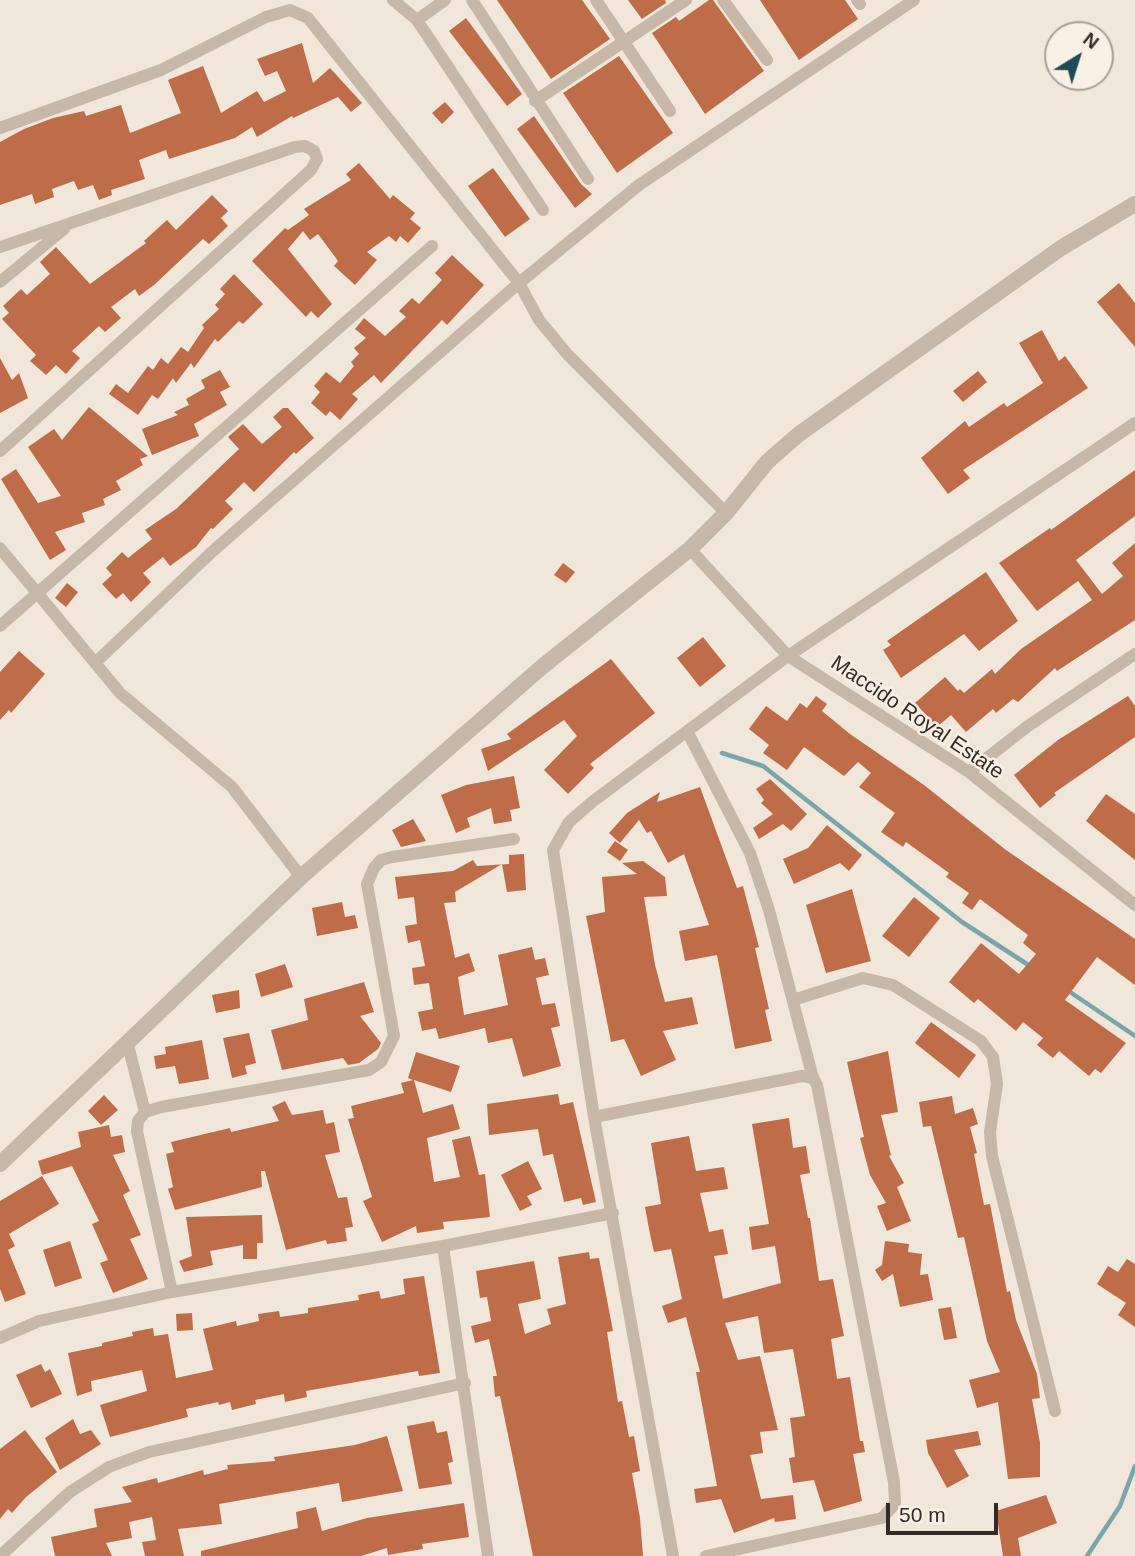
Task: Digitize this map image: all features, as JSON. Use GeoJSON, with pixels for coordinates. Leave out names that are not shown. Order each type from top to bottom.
{"type":"FeatureCollection","features":[{"type":"Feature","properties":{"kind":"street"},"geometry":{"type":"LineString","coordinates":[[295,0],[519,283],[539,320],[568,355],[726,513]]}},
{"type":"Feature","properties":{"kind":"street"},"geometry":{"type":"LineString","coordinates":[[393,0],[417,20],[543,210]]}},
{"type":"Feature","properties":{"kind":"street"},"geometry":{"type":"LineString","coordinates":[[417,20],[445,0]]}},
{"type":"Feature","properties":{"kind":"street"},"geometry":{"type":"LineString","coordinates":[[472,0],[587,179]]}},
{"type":"Feature","properties":{"kind":"street"},"geometry":{"type":"LineString","coordinates":[[596,0],[670,111]]}},
{"type":"Feature","properties":{"kind":"street"},"geometry":{"type":"LineString","coordinates":[[535,101],[685,0]]}},
{"type":"Feature","properties":{"kind":"street"},"geometry":{"type":"LineString","coordinates":[[723,0],[767,60]]}},
{"type":"Feature","properties":{"kind":"street"},"geometry":{"type":"LineString","coordinates":[[95,663],[214,550],[519,283],[639,185],[728,122],[914,0]]}},
{"type":"Feature","properties":{"kind":"street"},"geometry":{"type":"LineString","coordinates":[[0,128],[160,70],[266,17],[290,10],[308,18]]}},
{"type":"Feature","properties":{"kind":"street"},"geometry":{"type":"LineString","coordinates":[[0,247],[295,147],[305,146],[314,151],[317,159],[311,170],[0,451]]}},
{"type":"Feature","properties":{"kind":"street"},"geometry":{"type":"LineString","coordinates":[[0,1164],[128,1045],[301,877],[543,666],[690,549],[726,513],[767,462],[799,434],[1061,248],[1135,204]]}},
{"type":"Feature","properties":{"kind":"street"},"geometry":{"type":"LineString","coordinates":[[0,282],[69,225]]}},
{"type":"Feature","properties":{"kind":"street"},"geometry":{"type":"LineString","coordinates":[[0,626],[432,246]]}},
{"type":"Feature","properties":{"kind":"street"},"geometry":{"type":"LineString","coordinates":[[673,1556],[594,1117],[552,850],[569,822],[592,802],[788,656],[1135,423]]}},
{"type":"Feature","properties":{"kind":"street"},"geometry":{"type":"LineString","coordinates":[[0,548],[120,694],[232,787],[301,877]]}},
{"type":"Feature","properties":{"kind":"street","name":"Maccido Royal Estate"},"geometry":{"type":"LineString","coordinates":[[690,549],[788,656],[969,772],[1135,905]]}},
{"type":"Feature","properties":{"kind":"street"},"geometry":{"type":"LineString","coordinates":[[969,772],[1028,726],[1135,654]]}},
{"type":"Feature","properties":{"kind":"street"},"geometry":{"type":"LineString","coordinates":[[687,731],[750,853],[769,910],[813,1078],[894,1482],[895,1504],[881,1518],[706,1556]]}},
{"type":"Feature","properties":{"kind":"street"},"geometry":{"type":"LineString","coordinates":[[172,1292],[137,1131],[138,1121],[145,1112],[369,1070],[381,1062],[394,1035],[368,884],[374,868],[380,860],[392,857],[514,839]]}},
{"type":"Feature","properties":{"kind":"street"},"geometry":{"type":"LineString","coordinates":[[793,1000],[863,978],[893,985],[981,1041],[993,1057],[997,1084],[990,1132],[992,1156],[1055,1412]]}},
{"type":"Feature","properties":{"kind":"street"},"geometry":{"type":"LineString","coordinates":[[128,1045],[145,1112]]}},
{"type":"Feature","properties":{"kind":"street"},"geometry":{"type":"LineString","coordinates":[[594,1117],[802,1076],[813,1078]]}},
{"type":"Feature","properties":{"kind":"street"},"geometry":{"type":"LineString","coordinates":[[0,1338],[39,1321],[172,1292],[443,1246],[612,1213]]}},
{"type":"Feature","properties":{"kind":"street"},"geometry":{"type":"LineString","coordinates":[[443,1246],[488,1556]]}},
{"type":"Feature","properties":{"kind":"street"},"geometry":{"type":"LineString","coordinates":[[0,1556],[70,1492],[109,1467],[149,1452],[465,1383]]}},
{"type":"Feature","properties":{"kind":"building"},"geometry":{"type":"Polygon","coordinates":[[[497,0],[582,0],[610,39],[551,79],[497,0]]]}},
{"type":"Feature","properties":{"kind":"building"},"geometry":{"type":"Polygon","coordinates":[[[628,0],[665,0],[666,3],[642,19],[628,0]]]}},
{"type":"Feature","properties":{"kind":"building"},"geometry":{"type":"Polygon","coordinates":[[[709,0],[713,0],[764,71],[705,114],[652,33],[676,17],[679,21],[709,0]]]}},
{"type":"Feature","properties":{"kind":"building"},"geometry":{"type":"Polygon","coordinates":[[[760,0],[845,0],[858,19],[799,60],[760,0]]]}},
{"type":"Feature","properties":{"kind":"building"},"geometry":{"type":"Polygon","coordinates":[[[466,18],[522,94],[507,106],[449,31],[466,18]]]}},
{"type":"Feature","properties":{"kind":"building"},"geometry":{"type":"Polygon","coordinates":[[[302,43],[313,83],[330,68],[362,103],[351,112],[338,97],[293,118],[292,116],[257,137],[252,127],[235,138],[169,159],[166,150],[139,160],[145,179],[111,190],[112,195],[99,200],[93,185],[78,190],[74,181],[52,189],[54,197],[35,204],[32,194],[0,205],[0,142],[24,129],[53,118],[84,111],[86,116],[121,105],[130,133],[181,113],[168,80],[203,66],[221,113],[257,91],[264,102],[286,91],[277,71],[265,76],[257,59],[302,43]]]}},
{"type":"Feature","properties":{"kind":"building"},"geometry":{"type":"Polygon","coordinates":[[[619,56],[673,133],[617,173],[563,93],[619,56]]]}},
{"type":"Feature","properties":{"kind":"building"},"geometry":{"type":"Polygon","coordinates":[[[445,102],[454,112],[442,124],[432,113],[445,102]]]}},
{"type":"Feature","properties":{"kind":"building"},"geometry":{"type":"Polygon","coordinates":[[[534,116],[581,184],[592,194],[575,208],[517,129],[534,116]]]}},
{"type":"Feature","properties":{"kind":"building"},"geometry":{"type":"Polygon","coordinates":[[[359,163],[390,199],[393,195],[415,213],[410,219],[421,228],[408,243],[400,236],[396,242],[389,236],[367,252],[377,260],[355,285],[334,266],[338,261],[318,234],[310,240],[303,231],[288,249],[332,304],[318,318],[311,311],[306,317],[252,261],[285,228],[288,230],[309,215],[304,209],[351,180],[346,174],[359,163]]]}},
{"type":"Feature","properties":{"kind":"building"},"geometry":{"type":"Polygon","coordinates":[[[493,168],[530,219],[505,237],[468,186],[493,168]]]}},
{"type":"Feature","properties":{"kind":"building"},"geometry":{"type":"Polygon","coordinates":[[[212,195],[228,211],[221,218],[228,226],[209,244],[203,239],[154,285],[139,296],[135,289],[111,307],[121,318],[105,332],[99,326],[72,351],[80,358],[66,374],[56,365],[46,375],[30,361],[36,355],[2,319],[9,313],[3,306],[21,289],[27,295],[50,274],[40,262],[56,247],[90,284],[146,243],[144,241],[167,220],[176,230],[212,195]]]}},
{"type":"Feature","properties":{"kind":"building"},"geometry":{"type":"Polygon","coordinates":[[[452,255],[484,285],[447,325],[442,320],[381,383],[374,375],[352,394],[358,399],[340,420],[330,411],[326,416],[311,403],[320,392],[314,386],[326,372],[340,383],[354,366],[351,362],[359,354],[354,348],[366,338],[355,329],[364,318],[385,336],[406,317],[399,311],[412,298],[419,304],[442,280],[435,273],[452,255]]]}},
{"type":"Feature","properties":{"kind":"building"},"geometry":{"type":"Polygon","coordinates":[[[234,274],[263,304],[243,324],[239,321],[218,342],[215,339],[194,368],[191,363],[176,383],[173,378],[158,399],[152,395],[138,415],[109,394],[116,384],[128,393],[148,366],[153,370],[161,358],[168,364],[181,347],[188,352],[204,328],[202,325],[219,309],[215,305],[225,294],[220,289],[234,274]]]}},
{"type":"Feature","properties":{"kind":"building"},"geometry":{"type":"Polygon","coordinates":[[[1119,283],[1135,303],[1135,347],[1097,302],[1119,283]]]}},
{"type":"Feature","properties":{"kind":"building"},"geometry":{"type":"Polygon","coordinates":[[[1042,330],[1059,361],[1065,356],[1088,388],[963,470],[970,478],[948,494],[921,458],[965,421],[969,427],[1004,403],[1007,407],[1043,383],[1019,343],[1042,330]]]}},
{"type":"Feature","properties":{"kind":"building"},"geometry":{"type":"Polygon","coordinates":[[[0,358],[12,380],[19,373],[28,398],[0,413],[0,358]]]}},
{"type":"Feature","properties":{"kind":"building"},"geometry":{"type":"Polygon","coordinates":[[[220,370],[230,387],[220,392],[227,405],[194,424],[199,436],[152,455],[142,429],[178,415],[174,412],[189,405],[186,399],[205,388],[201,380],[220,370]]]}},
{"type":"Feature","properties":{"kind":"building"},"geometry":{"type":"Polygon","coordinates":[[[978,371],[987,382],[963,402],[953,391],[978,371]]]}},
{"type":"Feature","properties":{"kind":"building"},"geometry":{"type":"Polygon","coordinates":[[[89,407],[148,456],[140,459],[143,465],[116,481],[121,490],[103,499],[105,505],[82,513],[85,522],[55,532],[66,550],[50,560],[1,479],[16,469],[38,503],[61,496],[28,447],[54,429],[62,440],[89,407]]]}},
{"type":"Feature","properties":{"kind":"building"},"geometry":{"type":"Polygon","coordinates":[[[283,408],[288,408],[314,438],[296,454],[294,452],[254,492],[244,482],[225,501],[233,509],[211,528],[196,547],[170,566],[163,557],[143,573],[151,582],[131,602],[123,593],[116,599],[102,584],[112,575],[106,568],[122,552],[128,558],[152,539],[145,530],[176,509],[239,449],[228,437],[243,424],[262,444],[282,427],[273,417],[283,408]]]}},
{"type":"Feature","properties":{"kind":"building"},"geometry":{"type":"Polygon","coordinates":[[[1135,470],[1135,516],[1076,560],[1102,594],[1123,576],[1112,563],[1135,543],[1135,620],[1057,671],[1055,668],[1018,702],[1013,699],[996,713],[993,709],[966,732],[951,715],[937,727],[915,703],[945,677],[958,691],[960,689],[964,693],[992,669],[995,674],[1021,649],[1092,600],[1078,581],[1037,611],[999,563],[1050,528],[1051,530],[1135,470]]]}},
{"type":"Feature","properties":{"kind":"building"},"geometry":{"type":"Polygon","coordinates":[[[563,563],[575,572],[566,583],[554,575],[563,563]]]}},
{"type":"Feature","properties":{"kind":"building"},"geometry":{"type":"Polygon","coordinates":[[[986,572],[1018,621],[979,651],[964,634],[901,678],[883,650],[891,645],[887,641],[986,572]]]}},
{"type":"Feature","properties":{"kind":"building"},"geometry":{"type":"Polygon","coordinates":[[[67,583],[78,592],[66,607],[55,598],[67,583]]]}},
{"type":"Feature","properties":{"kind":"building"},"geometry":{"type":"Polygon","coordinates":[[[703,637],[726,666],[700,687],[677,658],[703,637]]]}},
{"type":"Feature","properties":{"kind":"building"},"geometry":{"type":"Polygon","coordinates":[[[19,651],[45,674],[11,713],[9,710],[0,720],[0,672],[19,651]]]}},
{"type":"Feature","properties":{"kind":"building"},"geometry":{"type":"Polygon","coordinates":[[[611,659],[655,713],[590,764],[594,768],[568,794],[544,770],[577,736],[564,720],[488,771],[481,749],[511,739],[507,734],[611,659]]]}},
{"type":"Feature","properties":{"kind":"building"},"geometry":{"type":"Polygon","coordinates":[[[816,696],[827,704],[822,711],[850,734],[924,785],[1006,850],[1135,939],[1135,985],[1097,957],[1065,1000],[1126,1043],[1101,1073],[1095,1069],[1089,1076],[1059,1051],[1053,1058],[1037,1045],[1043,1038],[1023,1022],[1016,1031],[978,999],[974,1003],[949,982],[981,943],[1019,974],[1036,954],[1023,943],[1028,935],[980,899],[972,910],[962,903],[969,893],[946,877],[949,873],[906,842],[903,847],[881,832],[895,813],[859,787],[871,773],[858,762],[844,776],[804,747],[787,770],[763,753],[769,745],[749,729],[766,706],[787,721],[800,703],[807,708],[816,696]]]}},
{"type":"Feature","properties":{"kind":"building"},"geometry":{"type":"Polygon","coordinates":[[[1128,696],[1135,706],[1135,737],[1054,793],[1056,795],[1040,808],[1014,775],[1058,740],[1128,696]]]}},
{"type":"Feature","properties":{"kind":"building"},"geometry":{"type":"Polygon","coordinates":[[[514,776],[520,808],[510,810],[512,821],[494,824],[491,808],[467,818],[470,827],[456,833],[441,795],[466,785],[514,776]]]}},
{"type":"Feature","properties":{"kind":"building"},"geometry":{"type":"Polygon","coordinates":[[[770,779],[807,814],[791,831],[783,824],[759,839],[753,828],[773,814],[761,803],[764,800],[756,789],[770,779]]]}},
{"type":"Feature","properties":{"kind":"building"},"geometry":{"type":"Polygon","coordinates":[[[700,787],[737,888],[743,886],[759,947],[755,948],[769,1009],[765,1010],[772,1041],[735,1049],[717,955],[685,961],[679,931],[709,925],[684,854],[668,863],[651,831],[647,833],[639,820],[620,843],[609,833],[627,813],[660,792],[657,802],[700,787]]]}},
{"type":"Feature","properties":{"kind":"building"},"geometry":{"type":"Polygon","coordinates":[[[1106,794],[1135,814],[1135,860],[1086,821],[1106,794]]]}},
{"type":"Feature","properties":{"kind":"building"},"geometry":{"type":"Polygon","coordinates":[[[413,819],[426,841],[401,847],[392,830],[413,819]]]}},
{"type":"Feature","properties":{"kind":"building"},"geometry":{"type":"Polygon","coordinates":[[[827,825],[862,855],[849,871],[840,863],[794,884],[783,859],[808,848],[827,825]]]}},
{"type":"Feature","properties":{"kind":"building"},"geometry":{"type":"Polygon","coordinates":[[[615,841],[628,850],[620,861],[607,852],[615,841]]]}},
{"type":"Feature","properties":{"kind":"building"},"geometry":{"type":"Polygon","coordinates":[[[524,854],[526,890],[507,892],[502,864],[509,864],[509,855],[524,854]]]}},
{"type":"Feature","properties":{"kind":"building"},"geometry":{"type":"Polygon","coordinates":[[[473,860],[477,866],[501,864],[455,892],[456,902],[444,903],[455,958],[469,953],[475,971],[458,977],[464,1015],[508,1005],[498,955],[532,947],[535,960],[545,958],[549,975],[536,978],[542,1005],[555,1003],[560,1026],[551,1028],[561,1066],[523,1077],[512,1038],[488,1043],[485,1028],[439,1039],[436,1028],[422,1031],[418,1012],[433,1009],[429,983],[414,985],[412,968],[425,966],[420,940],[408,943],[405,926],[417,924],[414,897],[398,899],[395,877],[453,871],[473,860]]]}},
{"type":"Feature","properties":{"kind":"building"},"geometry":{"type":"Polygon","coordinates":[[[643,861],[665,877],[667,896],[644,897],[655,965],[665,1002],[692,997],[698,1024],[663,1031],[676,1060],[641,1076],[624,1039],[611,1042],[586,916],[605,912],[602,877],[637,874],[622,863],[643,861]]]}},
{"type":"Feature","properties":{"kind":"building"},"geometry":{"type":"Polygon","coordinates":[[[852,889],[871,961],[826,973],[806,905],[852,889]]]}},
{"type":"Feature","properties":{"kind":"building"},"geometry":{"type":"Polygon","coordinates":[[[914,897],[940,918],[909,957],[882,936],[914,897]]]}},
{"type":"Feature","properties":{"kind":"building"},"geometry":{"type":"Polygon","coordinates":[[[342,902],[345,917],[355,915],[358,928],[317,936],[312,908],[342,902]]]}},
{"type":"Feature","properties":{"kind":"building"},"geometry":{"type":"Polygon","coordinates":[[[285,964],[293,987],[261,997],[255,974],[285,964]]]}},
{"type":"Feature","properties":{"kind":"building"},"geometry":{"type":"Polygon","coordinates":[[[364,982],[374,1012],[360,1016],[381,1043],[378,1049],[359,1063],[348,1065],[343,1058],[282,1070],[271,1030],[308,1020],[304,999],[364,982]]]}},
{"type":"Feature","properties":{"kind":"building"},"geometry":{"type":"Polygon","coordinates":[[[239,990],[240,1008],[216,1013],[212,995],[239,990]]]}},
{"type":"Feature","properties":{"kind":"building"},"geometry":{"type":"Polygon","coordinates":[[[931,1022],[976,1055],[959,1078],[915,1043],[931,1022]]]}},
{"type":"Feature","properties":{"kind":"building"},"geometry":{"type":"Polygon","coordinates":[[[249,1033],[256,1063],[245,1066],[247,1074],[232,1078],[223,1038],[249,1033]]]}},
{"type":"Feature","properties":{"kind":"building"},"geometry":{"type":"Polygon","coordinates":[[[202,1040],[209,1079],[179,1084],[175,1066],[156,1069],[154,1056],[166,1054],[165,1047],[202,1040]]]}},
{"type":"Feature","properties":{"kind":"building"},"geometry":{"type":"Polygon","coordinates":[[[888,1051],[898,1112],[881,1115],[891,1155],[889,1156],[904,1183],[897,1187],[911,1221],[887,1231],[877,1206],[886,1203],[870,1175],[860,1138],[864,1137],[847,1062],[888,1051]]]}},
{"type":"Feature","properties":{"kind":"building"},"geometry":{"type":"Polygon","coordinates":[[[416,1052],[460,1066],[451,1092],[414,1080],[423,1113],[453,1104],[460,1129],[427,1138],[434,1182],[460,1177],[452,1140],[470,1136],[479,1175],[485,1174],[490,1217],[443,1222],[444,1229],[417,1233],[416,1226],[382,1242],[363,1201],[372,1197],[348,1119],[354,1118],[351,1106],[404,1093],[401,1083],[413,1080],[408,1078],[416,1052]]]}},
{"type":"Feature","properties":{"kind":"building"},"geometry":{"type":"Polygon","coordinates":[[[558,1094],[560,1105],[573,1102],[596,1202],[583,1205],[581,1198],[564,1202],[553,1154],[543,1156],[538,1129],[489,1135],[487,1104],[558,1094]]]}},
{"type":"Feature","properties":{"kind":"building"},"geometry":{"type":"Polygon","coordinates":[[[104,1095],[118,1110],[101,1125],[88,1111],[104,1095]]]}},
{"type":"Feature","properties":{"kind":"building"},"geometry":{"type":"Polygon","coordinates":[[[952,1096],[955,1114],[973,1108],[978,1124],[970,1127],[977,1153],[974,1154],[984,1205],[990,1204],[1007,1292],[1010,1291],[1016,1320],[1037,1374],[1040,1398],[1032,1399],[1040,1443],[1040,1477],[1008,1479],[998,1402],[977,1408],[969,1380],[1000,1372],[987,1341],[964,1237],[958,1238],[931,1126],[923,1127],[919,1102],[952,1096]]]}},
{"type":"Feature","properties":{"kind":"building"},"geometry":{"type":"Polygon","coordinates":[[[285,1101],[292,1115],[323,1110],[326,1124],[334,1122],[340,1152],[325,1155],[338,1198],[347,1197],[353,1227],[345,1228],[347,1241],[327,1244],[326,1240],[286,1250],[265,1171],[261,1171],[262,1187],[175,1210],[168,1189],[173,1187],[166,1154],[174,1152],[171,1142],[230,1128],[231,1132],[279,1121],[272,1107],[285,1101]]]}},
{"type":"Feature","properties":{"kind":"building"},"geometry":{"type":"Polygon","coordinates":[[[789,1118],[793,1148],[806,1146],[810,1173],[800,1175],[810,1218],[819,1281],[833,1279],[844,1336],[831,1339],[837,1379],[850,1377],[860,1441],[863,1441],[865,1452],[853,1454],[862,1501],[824,1512],[814,1480],[793,1483],[789,1458],[795,1457],[790,1418],[805,1416],[793,1349],[764,1353],[758,1316],[725,1323],[738,1360],[760,1356],[778,1430],[760,1432],[763,1453],[750,1455],[761,1499],[793,1495],[796,1519],[775,1522],[774,1518],[734,1533],[721,1499],[696,1503],[694,1489],[717,1486],[696,1372],[700,1372],[686,1317],[668,1323],[662,1306],[682,1299],[671,1249],[654,1252],[650,1234],[645,1207],[661,1204],[651,1143],[689,1136],[696,1171],[724,1167],[728,1189],[700,1193],[709,1232],[723,1229],[728,1254],[714,1256],[723,1299],[781,1283],[775,1246],[752,1250],[749,1227],[769,1224],[752,1124],[789,1118]]]}},
{"type":"Feature","properties":{"kind":"building"},"geometry":{"type":"Polygon","coordinates":[[[109,1125],[111,1137],[122,1135],[125,1152],[113,1155],[130,1191],[123,1195],[141,1235],[130,1239],[148,1279],[113,1293],[100,1263],[108,1260],[92,1224],[99,1221],[72,1166],[42,1175],[38,1161],[81,1147],[78,1132],[109,1125]]]}},
{"type":"Feature","properties":{"kind":"building"},"geometry":{"type":"Polygon","coordinates":[[[528,1161],[542,1189],[527,1196],[532,1205],[520,1211],[501,1175],[528,1161]]]}},
{"type":"Feature","properties":{"kind":"building"},"geometry":{"type":"Polygon","coordinates":[[[42,1176],[59,1204],[9,1234],[15,1246],[8,1250],[26,1294],[5,1302],[0,1289],[0,1201],[42,1176]]]}},
{"type":"Feature","properties":{"kind":"building"},"geometry":{"type":"Polygon","coordinates":[[[262,1215],[263,1243],[257,1243],[257,1259],[243,1259],[243,1245],[210,1251],[213,1265],[184,1272],[179,1261],[192,1256],[186,1217],[262,1215]]]}},
{"type":"Feature","properties":{"kind":"building"},"geometry":{"type":"Polygon","coordinates":[[[70,1241],[82,1278],[55,1287],[43,1250],[70,1241]]]}},
{"type":"Feature","properties":{"kind":"building"},"geometry":{"type":"Polygon","coordinates":[[[885,1241],[909,1244],[908,1252],[922,1254],[920,1275],[928,1274],[933,1300],[900,1307],[893,1274],[882,1281],[875,1270],[882,1265],[885,1241]]]}},
{"type":"Feature","properties":{"kind":"building"},"geometry":{"type":"Polygon","coordinates":[[[589,1252],[590,1259],[599,1258],[613,1331],[607,1332],[618,1402],[622,1401],[629,1437],[634,1436],[640,1471],[632,1473],[643,1556],[533,1556],[500,1396],[495,1397],[493,1376],[497,1376],[489,1339],[475,1343],[471,1326],[491,1321],[487,1297],[480,1298],[476,1271],[534,1261],[541,1299],[518,1304],[525,1334],[551,1324],[547,1309],[566,1304],[558,1257],[589,1252]]]}},
{"type":"Feature","properties":{"kind":"building"},"geometry":{"type":"Polygon","coordinates":[[[1127,1259],[1135,1264],[1135,1327],[1118,1315],[1126,1303],[1097,1284],[1108,1266],[1118,1272],[1127,1259]]]}},
{"type":"Feature","properties":{"kind":"building"},"geometry":{"type":"Polygon","coordinates":[[[424,1276],[440,1373],[419,1376],[418,1371],[306,1391],[307,1397],[285,1402],[284,1394],[255,1400],[256,1404],[232,1410],[230,1402],[219,1405],[218,1402],[186,1409],[188,1417],[110,1437],[100,1405],[147,1391],[142,1370],[91,1381],[92,1391],[77,1396],[68,1353],[102,1346],[102,1343],[133,1336],[132,1332],[153,1328],[154,1336],[168,1334],[176,1378],[213,1370],[203,1329],[236,1321],[237,1326],[259,1321],[258,1314],[279,1311],[280,1317],[308,1313],[308,1308],[359,1300],[358,1295],[379,1291],[381,1299],[405,1294],[403,1279],[424,1276]]]}},
{"type":"Feature","properties":{"kind":"building"},"geometry":{"type":"Polygon","coordinates":[[[951,1307],[957,1338],[944,1340],[938,1309],[951,1307]]]}},
{"type":"Feature","properties":{"kind":"building"},"geometry":{"type":"Polygon","coordinates":[[[192,1313],[193,1330],[177,1331],[176,1314],[192,1313]]]}},
{"type":"Feature","properties":{"kind":"building"},"geometry":{"type":"Polygon","coordinates":[[[41,1364],[45,1372],[50,1369],[62,1394],[31,1408],[16,1375],[41,1364]]]}},
{"type":"Feature","properties":{"kind":"building"},"geometry":{"type":"Polygon","coordinates":[[[73,1419],[80,1434],[91,1430],[101,1444],[60,1470],[45,1438],[73,1419]]]}},
{"type":"Feature","properties":{"kind":"building"},"geometry":{"type":"Polygon","coordinates":[[[434,1421],[437,1433],[447,1431],[453,1462],[448,1463],[452,1484],[419,1489],[407,1426],[434,1421]]]}},
{"type":"Feature","properties":{"kind":"building"},"geometry":{"type":"Polygon","coordinates":[[[25,1430],[57,1472],[26,1497],[12,1513],[8,1509],[0,1519],[0,1449],[25,1430]]]}},
{"type":"Feature","properties":{"kind":"building"},"geometry":{"type":"Polygon","coordinates":[[[978,1431],[981,1445],[954,1450],[969,1476],[947,1488],[928,1453],[926,1440],[978,1431]]]}},
{"type":"Feature","properties":{"kind":"building"},"geometry":{"type":"Polygon","coordinates":[[[387,1436],[403,1491],[342,1502],[339,1483],[219,1504],[222,1524],[178,1529],[184,1556],[145,1556],[142,1542],[156,1540],[152,1517],[129,1522],[132,1538],[106,1543],[112,1556],[55,1556],[51,1537],[97,1527],[94,1509],[132,1502],[122,1487],[157,1478],[158,1483],[203,1470],[204,1475],[228,1469],[227,1465],[275,1461],[274,1457],[355,1445],[387,1436]]]}},
{"type":"Feature","properties":{"kind":"building"},"geometry":{"type":"Polygon","coordinates":[[[1046,1495],[1057,1523],[1018,1538],[1021,1556],[1003,1556],[996,1511],[1046,1495]]]}},
{"type":"Feature","properties":{"kind":"building"},"geometry":{"type":"Polygon","coordinates":[[[464,1503],[469,1537],[422,1544],[423,1549],[388,1555],[387,1548],[361,1556],[201,1556],[201,1551],[298,1528],[296,1512],[316,1507],[322,1531],[367,1518],[464,1503]]]}},
{"type":"Feature","properties":{"kind":"waterway"},"geometry":{"type":"LineString","coordinates":[[722,753],[763,766],[962,922],[1030,966]]}},
{"type":"Feature","properties":{"kind":"waterway"},"geometry":{"type":"LineString","coordinates":[[1067,990],[1135,1036]]}},
{"type":"Feature","properties":{"kind":"waterway"},"geometry":{"type":"LineString","coordinates":[[1087,1556],[1120,1506],[1135,1466]]}}]}
